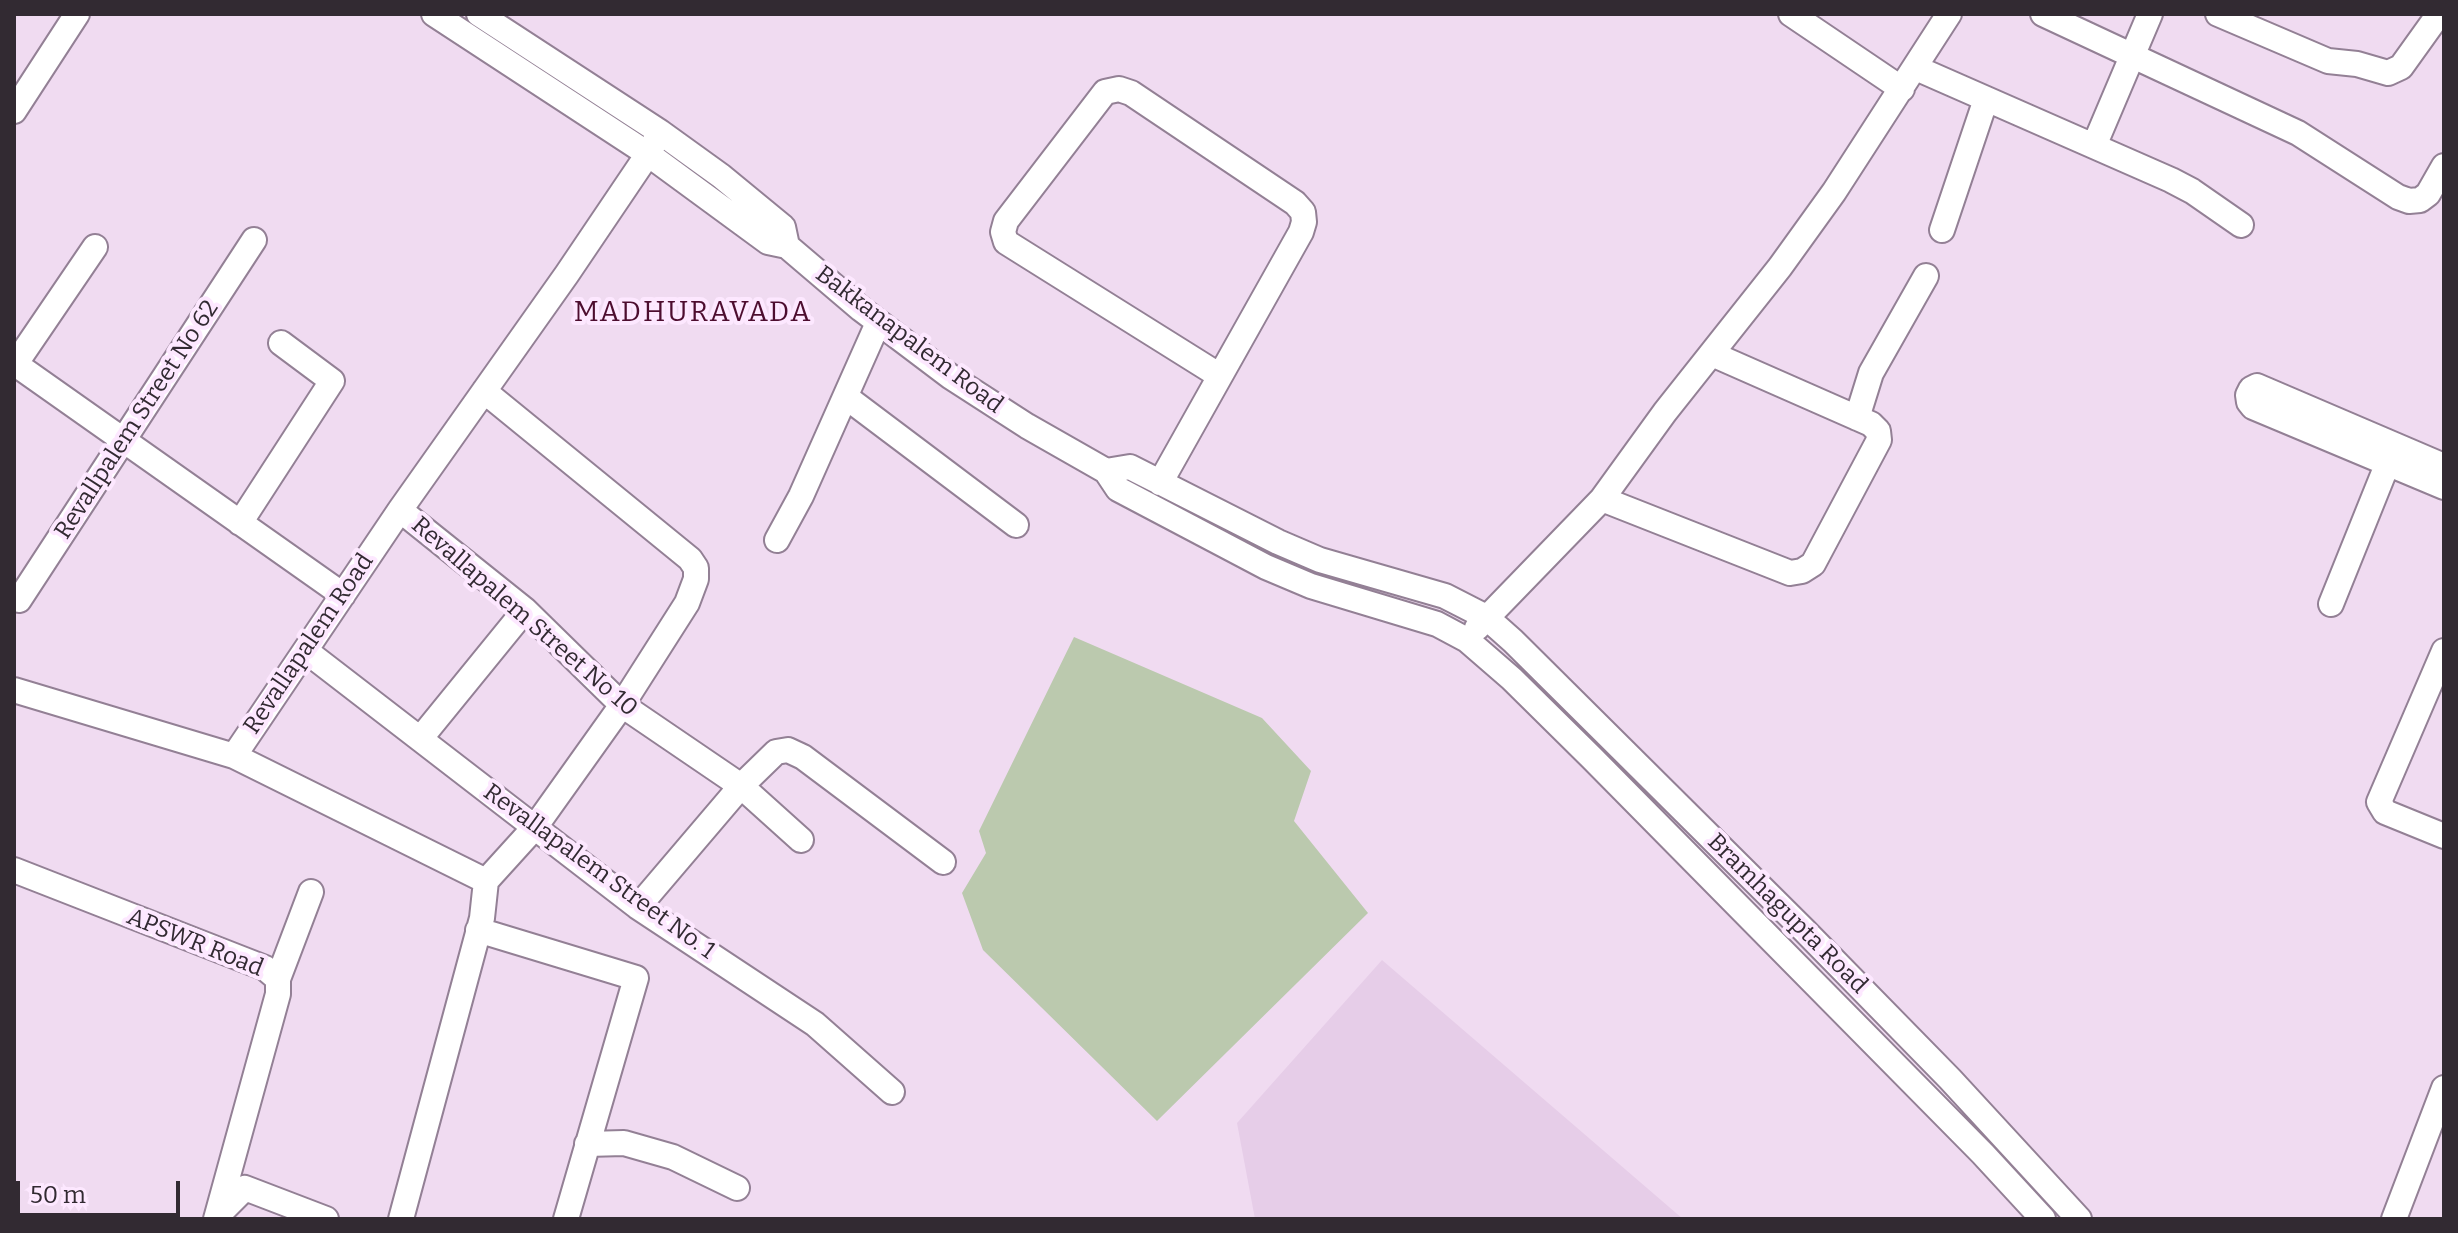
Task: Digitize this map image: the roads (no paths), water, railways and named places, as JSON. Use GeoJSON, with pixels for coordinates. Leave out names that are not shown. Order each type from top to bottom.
{"type":"FeatureCollection","features":[{"type":"Feature","properties":{"kind":"street"},"geometry":{"type":"LineString","coordinates":[[14,111],[77,14]]}},
{"type":"Feature","properties":{"kind":"street"},"geometry":{"type":"LineString","coordinates":[[434,14],[648,154],[768,242],[787,246]]}},
{"type":"Feature","properties":{"kind":"street"},"geometry":{"type":"LineString","coordinates":[[1791,14],[1902,89]]}},
{"type":"Feature","properties":{"kind":"street"},"geometry":{"type":"LineString","coordinates":[[1467,640],[1602,499],[1825,204],[1949,14]]}},
{"type":"Feature","properties":{"kind":"street"},"geometry":{"type":"LineString","coordinates":[[2043,14],[2298,133],[2398,197],[2409,201],[2420,200],[2428,194],[2444,166]]}},
{"type":"Feature","properties":{"kind":"street"},"geometry":{"type":"LineString","coordinates":[[2094,146],[2150,14]]}},
{"type":"Feature","properties":{"kind":"street"},"geometry":{"type":"LineString","coordinates":[[2218,14],[2328,61],[2357,64],[2388,73],[2401,67],[2439,14]]}},
{"type":"Feature","properties":{"kind":"street","name":"Bakkanapalem Road"},"geometry":{"type":"LineString","coordinates":[[495,18],[721,176],[783,227],[787,246],[878,323],[951,377],[1027,426],[1106,471],[1118,489],[1266,567],[1311,586],[1437,624],[1467,640]]}},
{"type":"Feature","properties":{"kind":"street"},"geometry":{"type":"LineString","coordinates":[[1916,68],[2192,191],[2241,225]]}},
{"type":"Feature","properties":{"kind":"street"},"geometry":{"type":"LineString","coordinates":[[1160,483],[1301,232],[1303,212],[1295,203],[1131,93],[1119,89],[1105,92],[1006,221],[1003,232],[1006,242],[1220,376]]}},
{"type":"Feature","properties":{"kind":"street"},"geometry":{"type":"LineString","coordinates":[[1942,230],[1986,99]]}},
{"type":"Feature","properties":{"kind":"street","name":"Revallapalem Road"},"geometry":{"type":"LineString","coordinates":[[486,881],[234,756],[400,510],[648,154],[660,132]]}},
{"type":"Feature","properties":{"kind":"street","name":"Revallpalem Street No 62"},"geometry":{"type":"LineString","coordinates":[[19,600],[254,240]]}},
{"type":"Feature","properties":{"kind":"street"},"geometry":{"type":"LineString","coordinates":[[95,247],[15,365],[343,595]]}},
{"type":"Feature","properties":{"kind":"street"},"geometry":{"type":"LineString","coordinates":[[1857,418],[1871,373],[1926,276]]}},
{"type":"Feature","properties":{"kind":"street"},"geometry":{"type":"LineString","coordinates":[[777,540],[801,496],[878,323]]}},
{"type":"Feature","properties":{"kind":"street"},"geometry":{"type":"LineString","coordinates":[[240,523],[332,381],[281,343]]}},
{"type":"Feature","properties":{"kind":"street"},"geometry":{"type":"LineString","coordinates":[[1602,499],[1790,573],[1802,571],[1813,564],[1879,440],[1878,431],[1871,424],[1712,354]]}},
{"type":"Feature","properties":{"kind":"street"},"geometry":{"type":"LineString","coordinates":[[2444,466],[2392,454],[2253,407],[2248,395],[2257,386],[2392,454],[2444,487]]}},
{"type":"Feature","properties":{"kind":"street"},"geometry":{"type":"LineString","coordinates":[[401,1219],[478,930],[486,881],[535,827],[622,705],[687,603],[696,579],[696,568],[690,559],[484,391]]}},
{"type":"Feature","properties":{"kind":"street"},"geometry":{"type":"LineString","coordinates":[[846,397],[1016,525]]}},
{"type":"Feature","properties":{"kind":"street"},"geometry":{"type":"LineString","coordinates":[[2331,604],[2392,454]]}},
{"type":"Feature","properties":{"kind":"street","name":"Bramhagupta Road"},"geometry":{"type":"LineString","coordinates":[[1106,471],[1130,467],[1320,560],[1445,596],[1486,617],[1805,931],[1950,1079],[2079,1219]]}},
{"type":"Feature","properties":{"kind":"street","name":"Revallapalem Street No 10"},"geometry":{"type":"LineString","coordinates":[[400,510],[525,610],[622,705],[741,786],[801,840]]}},
{"type":"Feature","properties":{"kind":"street"},"geometry":{"type":"LineString","coordinates":[[420,739],[525,610]]}},
{"type":"Feature","properties":{"kind":"street","name":"Bramhagupta Road"},"geometry":{"type":"LineString","coordinates":[[1467,640],[1512,679],[1634,800],[1983,1154],[2038,1217]]}},
{"type":"Feature","properties":{"kind":"street","name":"Revallapalem Street No. 1"},"geometry":{"type":"LineString","coordinates":[[306,651],[638,907],[815,1024],[892,1092]]}},
{"type":"Feature","properties":{"kind":"street"},"geometry":{"type":"LineString","coordinates":[[2444,651],[2379,802],[2385,812],[2444,836]]}},
{"type":"Feature","properties":{"kind":"street"},"geometry":{"type":"LineString","coordinates":[[14,690],[234,756]]}},
{"type":"Feature","properties":{"kind":"street"},"geometry":{"type":"LineString","coordinates":[[638,907],[741,786],[776,752],[788,750],[803,757],[943,862]]}},
{"type":"Feature","properties":{"kind":"street","name":"APSWR Road"},"geometry":{"type":"LineString","coordinates":[[14,870],[265,968],[278,979],[278,994],[216,1217]]}},
{"type":"Feature","properties":{"kind":"street"},"geometry":{"type":"LineString","coordinates":[[278,979],[311,892]]}},
{"type":"Feature","properties":{"kind":"street"},"geometry":{"type":"LineString","coordinates":[[478,930],[636,978],[566,1219]]}},
{"type":"Feature","properties":{"kind":"street"},"geometry":{"type":"LineString","coordinates":[[2394,1219],[2444,1088]]}},
{"type":"Feature","properties":{"kind":"street"},"geometry":{"type":"LineString","coordinates":[[587,1144],[624,1143],[673,1157],[737,1188]]}},
{"type":"Feature","properties":{"kind":"street"},"geometry":{"type":"LineString","coordinates":[[216,1217],[245,1188],[326,1219]]}},
{"type":"Feature","properties":{"kind":"district","name":"MADHURAVADA"},"geometry":{"type":"Point","coordinates":[693,313]}}]}
